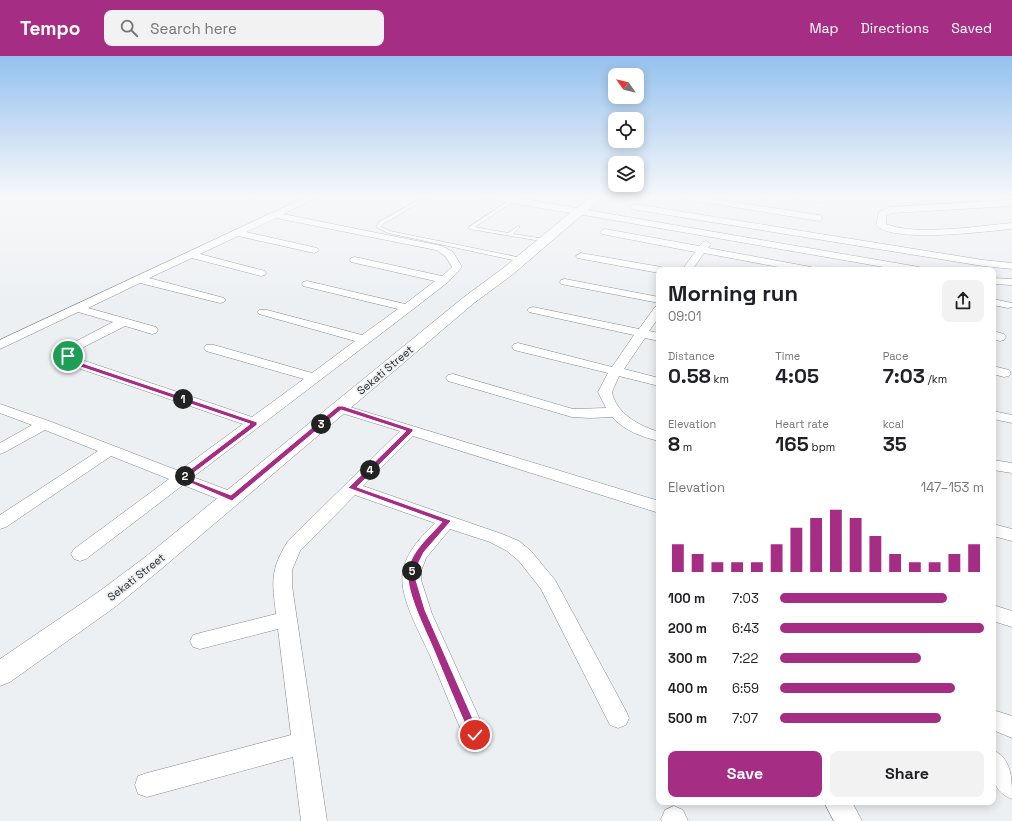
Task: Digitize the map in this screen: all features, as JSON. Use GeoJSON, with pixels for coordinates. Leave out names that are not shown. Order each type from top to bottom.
{"type":"FeatureCollection","features":[{"type":"Feature","properties":{"kind":"street"},"geometry":{"type":"LineString","coordinates":[[0,345],[241,232]]}},
{"type":"Feature","properties":{"kind":"street"},"geometry":{"type":"LineString","coordinates":[[80,554],[408,308],[457,268],[449,254],[443,250],[355,232]]}},
{"type":"Feature","properties":{"kind":"street","name":"Sekati Street"},"geometry":{"type":"LineString","coordinates":[[3,669],[106,600],[232,498],[469,300],[557,232]]}},
{"type":"Feature","properties":{"kind":"street"},"geometry":{"type":"LineString","coordinates":[[605,232],[795,267]]}},
{"type":"Feature","properties":{"kind":"street"},"geometry":{"type":"LineString","coordinates":[[693,232],[901,267]]}},
{"type":"Feature","properties":{"kind":"street"},"geometry":{"type":"LineString","coordinates":[[784,232],[930,255],[1012,266]]}},
{"type":"Feature","properties":{"kind":"street"},"geometry":{"type":"LineString","coordinates":[[236,234],[314,250]]}},
{"type":"Feature","properties":{"kind":"street"},"geometry":{"type":"LineString","coordinates":[[689,267],[712,235]]}},
{"type":"Feature","properties":{"kind":"street"},"geometry":{"type":"LineString","coordinates":[[190,255],[261,273]]}},
{"type":"Feature","properties":{"kind":"street"},"geometry":{"type":"LineString","coordinates":[[581,256],[656,269]]}},
{"type":"Feature","properties":{"kind":"street"},"geometry":{"type":"LineString","coordinates":[[355,260],[444,280]]}},
{"type":"Feature","properties":{"kind":"street"},"geometry":{"type":"LineString","coordinates":[[139,279],[220,300]]}},
{"type":"Feature","properties":{"kind":"street"},"geometry":{"type":"LineString","coordinates":[[996,281],[1012,282]]}},
{"type":"Feature","properties":{"kind":"street"},"geometry":{"type":"LineString","coordinates":[[565,282],[656,299]]}},
{"type":"Feature","properties":{"kind":"street"},"geometry":{"type":"LineString","coordinates":[[307,284],[408,308]]}},
{"type":"Feature","properties":{"kind":"street"},"geometry":{"type":"LineString","coordinates":[[996,303],[1008,305]]}},
{"type":"Feature","properties":{"kind":"street"},"geometry":{"type":"LineString","coordinates":[[76,308],[152,330]]}},
{"type":"Feature","properties":{"kind":"street"},"geometry":{"type":"LineString","coordinates":[[533,310],[656,336]]}},
{"type":"Feature","properties":{"kind":"street"},"geometry":{"type":"LineString","coordinates":[[263,312],[365,340]]}},
{"type":"Feature","properties":{"kind":"street"},"geometry":{"type":"LineString","coordinates":[[656,314],[606,386],[605,392],[606,398],[615,412],[628,425],[656,436]]}},
{"type":"Feature","properties":{"kind":"street"},"geometry":{"type":"LineString","coordinates":[[124,322],[71,349],[68,356],[70,360],[254,423]]}},
{"type":"Feature","properties":{"kind":"street"},"geometry":{"type":"LineString","coordinates":[[0,336],[31,330]]}},
{"type":"Feature","properties":{"kind":"street"},"geometry":{"type":"LineString","coordinates":[[518,347],[656,381]]}},
{"type":"Feature","properties":{"kind":"street"},"geometry":{"type":"LineString","coordinates":[[210,348],[315,378]]}},
{"type":"Feature","properties":{"kind":"street"},"geometry":{"type":"LineString","coordinates":[[453,378],[572,413],[590,414],[615,412]]}},
{"type":"Feature","properties":{"kind":"street"},"geometry":{"type":"LineString","coordinates":[[0,408],[232,498]]}},
{"type":"Feature","properties":{"kind":"street"},"geometry":{"type":"LineString","coordinates":[[340,408],[656,506]]}},
{"type":"Feature","properties":{"kind":"street"},"geometry":{"type":"LineString","coordinates":[[996,416],[1010,419]]}},
{"type":"Feature","properties":{"kind":"street"},"geometry":{"type":"LineString","coordinates":[[0,449],[44,424]]}},
{"type":"Feature","properties":{"kind":"street"},"geometry":{"type":"LineString","coordinates":[[314,821],[286,620],[282,586],[283,570],[287,558],[302,537],[410,430]]}},
{"type":"Feature","properties":{"kind":"street"},"geometry":{"type":"LineString","coordinates":[[0,523],[109,450]]}},
{"type":"Feature","properties":{"kind":"street"},"geometry":{"type":"LineString","coordinates":[[996,465],[1012,468]]}},
{"type":"Feature","properties":{"kind":"street"},"geometry":{"type":"LineString","coordinates":[[352,488],[496,538],[513,546],[526,556],[548,585],[618,718]]}},
{"type":"Feature","properties":{"kind":"street"},"geometry":{"type":"LineString","coordinates":[[447,521],[421,551],[415,562],[412,572],[412,580],[421,610],[475,735]]}},
{"type":"Feature","properties":{"kind":"street"},"geometry":{"type":"LineString","coordinates":[[996,531],[1012,535]]}},
{"type":"Feature","properties":{"kind":"street"},"geometry":{"type":"LineString","coordinates":[[996,614],[1012,619]]}},
{"type":"Feature","properties":{"kind":"street"},"geometry":{"type":"LineString","coordinates":[[200,641],[286,620]]}},
{"type":"Feature","properties":{"kind":"street"},"geometry":{"type":"LineString","coordinates":[[996,721],[1012,727]]}},
{"type":"Feature","properties":{"kind":"street"},"geometry":{"type":"LineString","coordinates":[[147,785],[303,743]]}},
{"type":"Feature","properties":{"kind":"street"},"geometry":{"type":"LineString","coordinates":[[996,766],[1012,787]]}},
{"type":"Feature","properties":{"kind":"street"},"geometry":{"type":"LineString","coordinates":[[839,805],[849,821]]}},
{"type":"Feature","properties":{"kind":"lane"},"geometry":{"type":"LineString","coordinates":[[387,232],[522,260]]}},
{"type":"Feature","properties":{"kind":"lane"},"geometry":{"type":"LineString","coordinates":[[491,232],[545,241]]}},
{"type":"Feature","properties":{"kind":"lane"},"geometry":{"type":"LineString","coordinates":[[508,235],[512,232]]}},
{"type":"Feature","properties":{"kind":"route"},"geometry":{"type":"LineString","coordinates":[[68,356],[70,360],[74,362],[254,423],[182,478],[232,498],[340,408],[410,430],[352,488],[447,521],[421,551],[415,562],[412,572],[412,580],[421,610],[475,735]]}}]}
